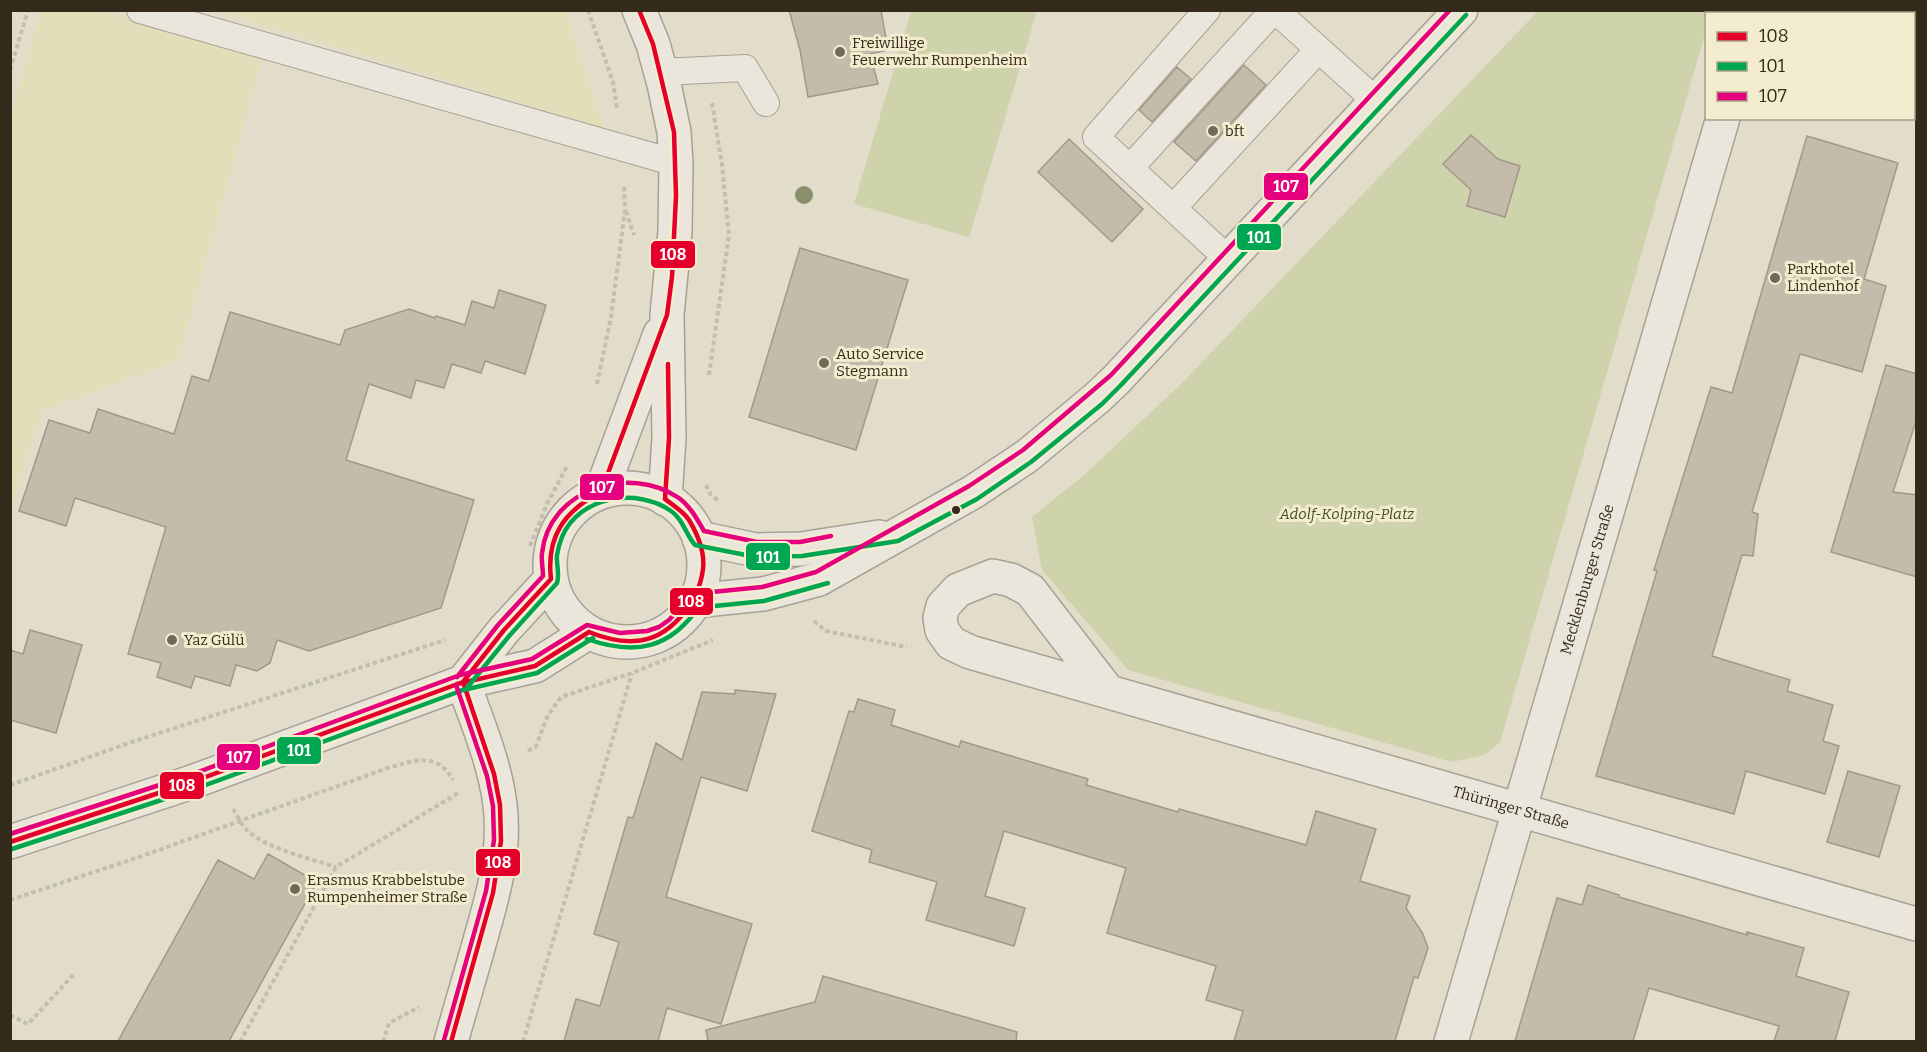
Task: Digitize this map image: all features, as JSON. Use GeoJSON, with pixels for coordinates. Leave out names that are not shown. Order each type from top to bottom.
{"type":"FeatureCollection","features":[{"type":"Feature","properties":{"kind":"street"},"geometry":{"type":"LineString","coordinates":[[639,10],[653,44],[661,72],[674,132],[676,163],[675,231],[667,315],[669,438],[666,499]]}},
{"type":"Feature","properties":{"kind":"street"},"geometry":{"type":"LineString","coordinates":[[694,601],[763,594],[819,579],[973,492],[1027,456],[1116,380],[1461,10]]}},
{"type":"Feature","properties":{"kind":"street","name":"Mecklenburger Straße"},"geometry":{"type":"LineString","coordinates":[[1451,1041],[1722,120]]}},
{"type":"Feature","properties":{"kind":"street"},"geometry":{"type":"LineString","coordinates":[[601,492],[667,315]]}},
{"type":"Feature","properties":{"kind":"street"},"geometry":{"type":"LineString","coordinates":[[623,488],[641,489],[666,499],[684,514],[699,538],[704,565],[702,580],[694,601],[683,617],[673,626],[648,638],[620,641],[606,639],[589,632],[574,621],[563,608],[551,579],[550,556],[554,538],[562,522],[588,497],[601,492],[623,488]]}},
{"type":"Feature","properties":{"kind":"street"},"geometry":{"type":"LineString","coordinates":[[699,538],[756,550],[801,549],[896,534]]}},
{"type":"Feature","properties":{"kind":"street"},"geometry":{"type":"LineString","coordinates":[[993,576],[1011,580],[1030,591],[1107,690],[970,652],[951,643],[942,630],[940,618],[943,606],[958,590],[993,576]]}},
{"type":"Feature","properties":{"kind":"street"},"geometry":{"type":"LineString","coordinates":[[463,682],[504,630],[551,579]]}},
{"type":"Feature","properties":{"kind":"street"},"geometry":{"type":"LineString","coordinates":[[10,843],[210,775],[463,682],[535,666],[589,632]]}},
{"type":"Feature","properties":{"kind":"street"},"geometry":{"type":"LineString","coordinates":[[451,1041],[494,891],[502,827],[494,771],[463,682]]}},
{"type":"Feature","properties":{"kind":"street","name":"Thüringer Straße"},"geometry":{"type":"LineString","coordinates":[[1107,690],[1917,924]]}},
{"type":"Feature","properties":{"kind":"lane"},"geometry":{"type":"LineString","coordinates":[[140,10],[676,163]]}},
{"type":"Feature","properties":{"kind":"lane"},"geometry":{"type":"LineString","coordinates":[[1207,10],[1096,137],[1228,260]]}},
{"type":"Feature","properties":{"kind":"lane"},"geometry":{"type":"LineString","coordinates":[[1130,168],[1274,10],[1376,101]]}},
{"type":"Feature","properties":{"kind":"lane"},"geometry":{"type":"LineString","coordinates":[[1173,208],[1318,50]]}},
{"type":"Feature","properties":{"kind":"lane"},"geometry":{"type":"LineString","coordinates":[[661,72],[745,68],[766,103]]}},
{"type":"Feature","properties":{"kind":"path"},"geometry":{"type":"LineString","coordinates":[[10,70],[28,10]]}},
{"type":"Feature","properties":{"kind":"path"},"geometry":{"type":"LineString","coordinates":[[597,386],[611,317],[625,210]]}},
{"type":"Feature","properties":{"kind":"path"},"geometry":{"type":"LineString","coordinates":[[529,548],[568,462]]}},
{"type":"Feature","properties":{"kind":"path"},"geometry":{"type":"LineString","coordinates":[[809,618],[826,631],[910,648],[951,643]]}},
{"type":"Feature","properties":{"kind":"path"},"geometry":{"type":"LineString","coordinates":[[240,1041],[336,867],[536,746],[548,715],[561,697],[632,673],[667,657],[722,637]]}},
{"type":"Feature","properties":{"kind":"path"},"geometry":{"type":"LineString","coordinates":[[10,785],[132,742],[450,638]]}},
{"type":"Feature","properties":{"kind":"path"},"geometry":{"type":"LineString","coordinates":[[535,666],[561,697]]}},
{"type":"Feature","properties":{"kind":"path"},"geometry":{"type":"LineString","coordinates":[[524,1041],[632,673]]}},
{"type":"Feature","properties":{"kind":"path"},"geometry":{"type":"LineString","coordinates":[[10,900],[385,769],[420,759],[443,766],[460,791],[463,803]]}},
{"type":"Feature","properties":{"kind":"path"},"geometry":{"type":"LineString","coordinates":[[210,775],[246,829],[258,838],[336,867]]}},
{"type":"Feature","properties":{"kind":"path"},"geometry":{"type":"LineString","coordinates":[[10,1015],[28,1024],[74,974]]}},
{"type":"Feature","properties":{"kind":"path"},"geometry":{"type":"LineString","coordinates":[[383,1041],[389,1023],[425,1004]]}},
{"type":"Feature","properties":{"kind":"shaded area"},"geometry":{"type":"Polygon","coordinates":[[[41,11],[103,11],[263,57],[178,360],[42,411],[11,510],[11,114],[41,11]]]}},
{"type":"Feature","properties":{"kind":"shaded area"},"geometry":{"type":"Polygon","coordinates":[[[216,11],[566,11],[604,128],[216,11]]]}},
{"type":"Feature","properties":{"kind":"green space"},"geometry":{"type":"Polygon","coordinates":[[[911,11],[1037,11],[969,237],[854,204],[911,11]]]}},
{"type":"Feature","properties":{"kind":"green space","name":"Adolf-Kolping-Platz"},"geometry":{"type":"Polygon","coordinates":[[[1538,11],[1712,11],[1705,12],[1705,34],[1500,742],[1485,755],[1452,762],[1128,670],[1042,570],[1032,517],[1084,475],[1181,384],[1538,11]]]}},
{"type":"Feature","properties":{"kind":"building","name":"Freiwillige Feuerwehr Rumpenheim"},"geometry":{"type":"Polygon","coordinates":[[[789,10],[881,10],[888,50],[870,54],[878,84],[808,97],[800,50],[789,10]]]}},
{"type":"Feature","properties":{"kind":"building"},"geometry":{"type":"Polygon","coordinates":[[[1244,65],[1266,85],[1196,161],[1174,142],[1244,65]]]}},
{"type":"Feature","properties":{"kind":"building"},"geometry":{"type":"Polygon","coordinates":[[[1177,67],[1191,79],[1152,122],[1139,110],[1177,67]]]}},
{"type":"Feature","properties":{"kind":"building"},"geometry":{"type":"Polygon","coordinates":[[[1471,135],[1498,159],[1520,166],[1505,217],[1467,206],[1471,190],[1443,164],[1471,135]]]}},
{"type":"Feature","properties":{"kind":"building"},"geometry":{"type":"Polygon","coordinates":[[[1807,136],[1898,163],[1864,279],[1886,286],[1862,372],[1800,354],[1752,512],[1758,514],[1753,556],[1742,555],[1712,656],[1790,680],[1787,691],[1833,705],[1823,741],[1839,746],[1825,794],[1746,771],[1734,814],[1596,776],[1657,571],[1654,570],[1711,387],[1732,393],[1807,136]]]}},
{"type":"Feature","properties":{"kind":"building"},"geometry":{"type":"Polygon","coordinates":[[[1069,139],[1143,209],[1112,242],[1038,172],[1069,139]]]}},
{"type":"Feature","properties":{"kind":"building"},"geometry":{"type":"Polygon","coordinates":[[[800,248],[908,280],[856,450],[749,417],[800,248]]]}},
{"type":"Feature","properties":{"kind":"building"},"geometry":{"type":"Polygon","coordinates":[[[499,290],[546,305],[525,374],[485,361],[481,373],[452,364],[444,388],[416,380],[411,398],[369,384],[346,460],[474,500],[441,608],[309,651],[277,640],[270,663],[257,671],[236,665],[230,686],[195,676],[191,688],[157,677],[161,663],[128,654],[166,527],[75,498],[66,526],[19,511],[49,420],[90,433],[98,409],[174,434],[192,376],[209,381],[230,312],[340,345],[345,330],[409,309],[465,325],[472,301],[494,308],[499,290]]]}},
{"type":"Feature","properties":{"kind":"building"},"geometry":{"type":"Polygon","coordinates":[[[1886,365],[1917,374],[1917,418],[1893,492],[1917,495],[1917,577],[1831,552],[1886,365]]]}},
{"type":"Feature","properties":{"kind":"building"},"geometry":{"type":"Polygon","coordinates":[[[30,630],[82,645],[56,733],[10,720],[10,650],[23,654],[30,630]]]}},
{"type":"Feature","properties":{"kind":"building"},"geometry":{"type":"Polygon","coordinates":[[[735,690],[776,694],[747,791],[701,777],[666,897],[752,924],[721,1024],[667,1008],[658,1041],[564,1041],[576,999],[600,1006],[619,942],[594,934],[628,817],[633,818],[656,743],[682,760],[702,692],[735,694],[735,690]]]}},
{"type":"Feature","properties":{"kind":"building"},"geometry":{"type":"Polygon","coordinates":[[[858,699],[895,710],[891,725],[959,747],[961,741],[1088,779],[1086,785],[1178,812],[1179,809],[1306,845],[1316,811],[1376,829],[1360,881],[1410,896],[1406,908],[1423,934],[1428,948],[1418,978],[1414,977],[1395,1041],[1234,1041],[1243,1011],[1206,1000],[1216,966],[1107,933],[1126,868],[1004,831],[985,896],[1025,908],[1014,946],[926,920],[937,882],[869,862],[872,850],[812,831],[849,711],[854,712],[858,699]]]}},
{"type":"Feature","properties":{"kind":"building"},"geometry":{"type":"Polygon","coordinates":[[[1848,771],[1900,786],[1879,857],[1827,842],[1848,771]]]}},
{"type":"Feature","properties":{"kind":"building"},"geometry":{"type":"Polygon","coordinates":[[[268,854],[317,882],[229,1041],[118,1041],[218,860],[254,879],[268,854]]]}},
{"type":"Feature","properties":{"kind":"building"},"geometry":{"type":"Polygon","coordinates":[[[1588,885],[1619,895],[1619,897],[1747,935],[1747,932],[1804,948],[1796,976],[1849,992],[1835,1041],[1774,1041],[1779,1026],[1649,988],[1633,1041],[1515,1041],[1557,898],[1582,905],[1588,885]]]}},
{"type":"Feature","properties":{"kind":"building"},"geometry":{"type":"Polygon","coordinates":[[[823,976],[1017,1032],[1016,1041],[708,1041],[706,1030],[815,1002],[823,976]]]}},
{"type":"Feature","properties":{"kind":"transit line","name":"108"},"geometry":{"type":"LineString","coordinates":[[601,492],[667,315],[672,277],[676,196],[674,132],[653,44],[639,10]]}},
{"type":"Feature","properties":{"kind":"transit line","name":"107"},"geometry":{"type":"LineString","coordinates":[[10,834],[190,775],[460,675],[532,659],[587,625],[620,633],[647,631],[669,620],[692,594],[762,587],[816,572],[969,486],[1023,450],[1111,375],[1450,10]]}},
{"type":"Feature","properties":{"kind":"transit line","name":"101"},"geometry":{"type":"LineString","coordinates":[[12,849],[195,789],[466,689],[557,583],[557,555],[562,537],[570,523],[581,512],[595,504],[626,498],[642,499],[675,514],[695,545],[756,557],[802,556],[898,541],[977,499],[1031,462],[1102,404],[1466,15]]}},
{"type":"Feature","properties":{"kind":"transit line","name":"108"},"geometry":{"type":"LineString","coordinates":[[665,499],[669,438],[668,364]]}},
{"type":"Feature","properties":{"kind":"transit line","name":"107"},"geometry":{"type":"LineString","coordinates":[[457,677],[498,625],[543,576],[542,553],[548,531],[559,513],[575,499],[594,489],[616,484],[637,483],[659,488],[683,501],[704,531],[757,542],[800,542],[831,536]]}},
{"type":"Feature","properties":{"kind":"transit line","name":"108"},"geometry":{"type":"LineString","coordinates":[[10,842],[192,782],[463,682],[504,630],[551,579],[552,550],[560,527],[577,508],[601,492]]}},
{"type":"Feature","properties":{"kind":"transit line","name":"108"},"geometry":{"type":"LineString","coordinates":[[589,632],[622,641],[647,639],[671,626],[689,606],[696,594],[703,569],[702,550],[689,520],[665,499]]}},
{"type":"Feature","properties":{"kind":"transit line","name":"101"},"geometry":{"type":"LineString","coordinates":[[695,608],[764,601],[828,583]]}},
{"type":"Feature","properties":{"kind":"transit line","name":"101"},"geometry":{"type":"LineString","coordinates":[[587,639],[621,647],[651,645],[677,631],[700,605]]}},
{"type":"Feature","properties":{"kind":"transit line","name":"108"},"geometry":{"type":"LineString","coordinates":[[457,684],[535,666],[589,632]]}},
{"type":"Feature","properties":{"kind":"transit line","name":"101"},"geometry":{"type":"LineString","coordinates":[[459,691],[537,673],[593,638]]}},
{"type":"Feature","properties":{"kind":"transit line","name":"108"},"geometry":{"type":"LineString","coordinates":[[451,1042],[493,893],[501,841],[500,805],[494,774],[463,682]]}},
{"type":"Feature","properties":{"kind":"transit line","name":"107"},"geometry":{"type":"LineString","coordinates":[[444,1040],[486,891],[494,840],[493,806],[487,776],[456,685]]}},
{"type":"Feature","properties":{"kind":"place","name":"Freiwillige Feuerwehr Rumpenheim"},"geometry":{"type":"Point","coordinates":[840,52]}},
{"type":"Feature","properties":{"kind":"place","name":"bft"},"geometry":{"type":"Point","coordinates":[1213,131]}},
{"type":"Feature","properties":{"kind":"place","name":"Parkhotel Lindenhof"},"geometry":{"type":"Point","coordinates":[1775,278]}},
{"type":"Feature","properties":{"kind":"place","name":"Auto Service Stegmann"},"geometry":{"type":"Point","coordinates":[824,363]}},
{"type":"Feature","properties":{"kind":"place","name":"Yaz Gülü"},"geometry":{"type":"Point","coordinates":[172,640]}},
{"type":"Feature","properties":{"kind":"place","name":"Erasmus Krabbelstube Rumpenheimer Straße"},"geometry":{"type":"Point","coordinates":[295,889]}}]}
